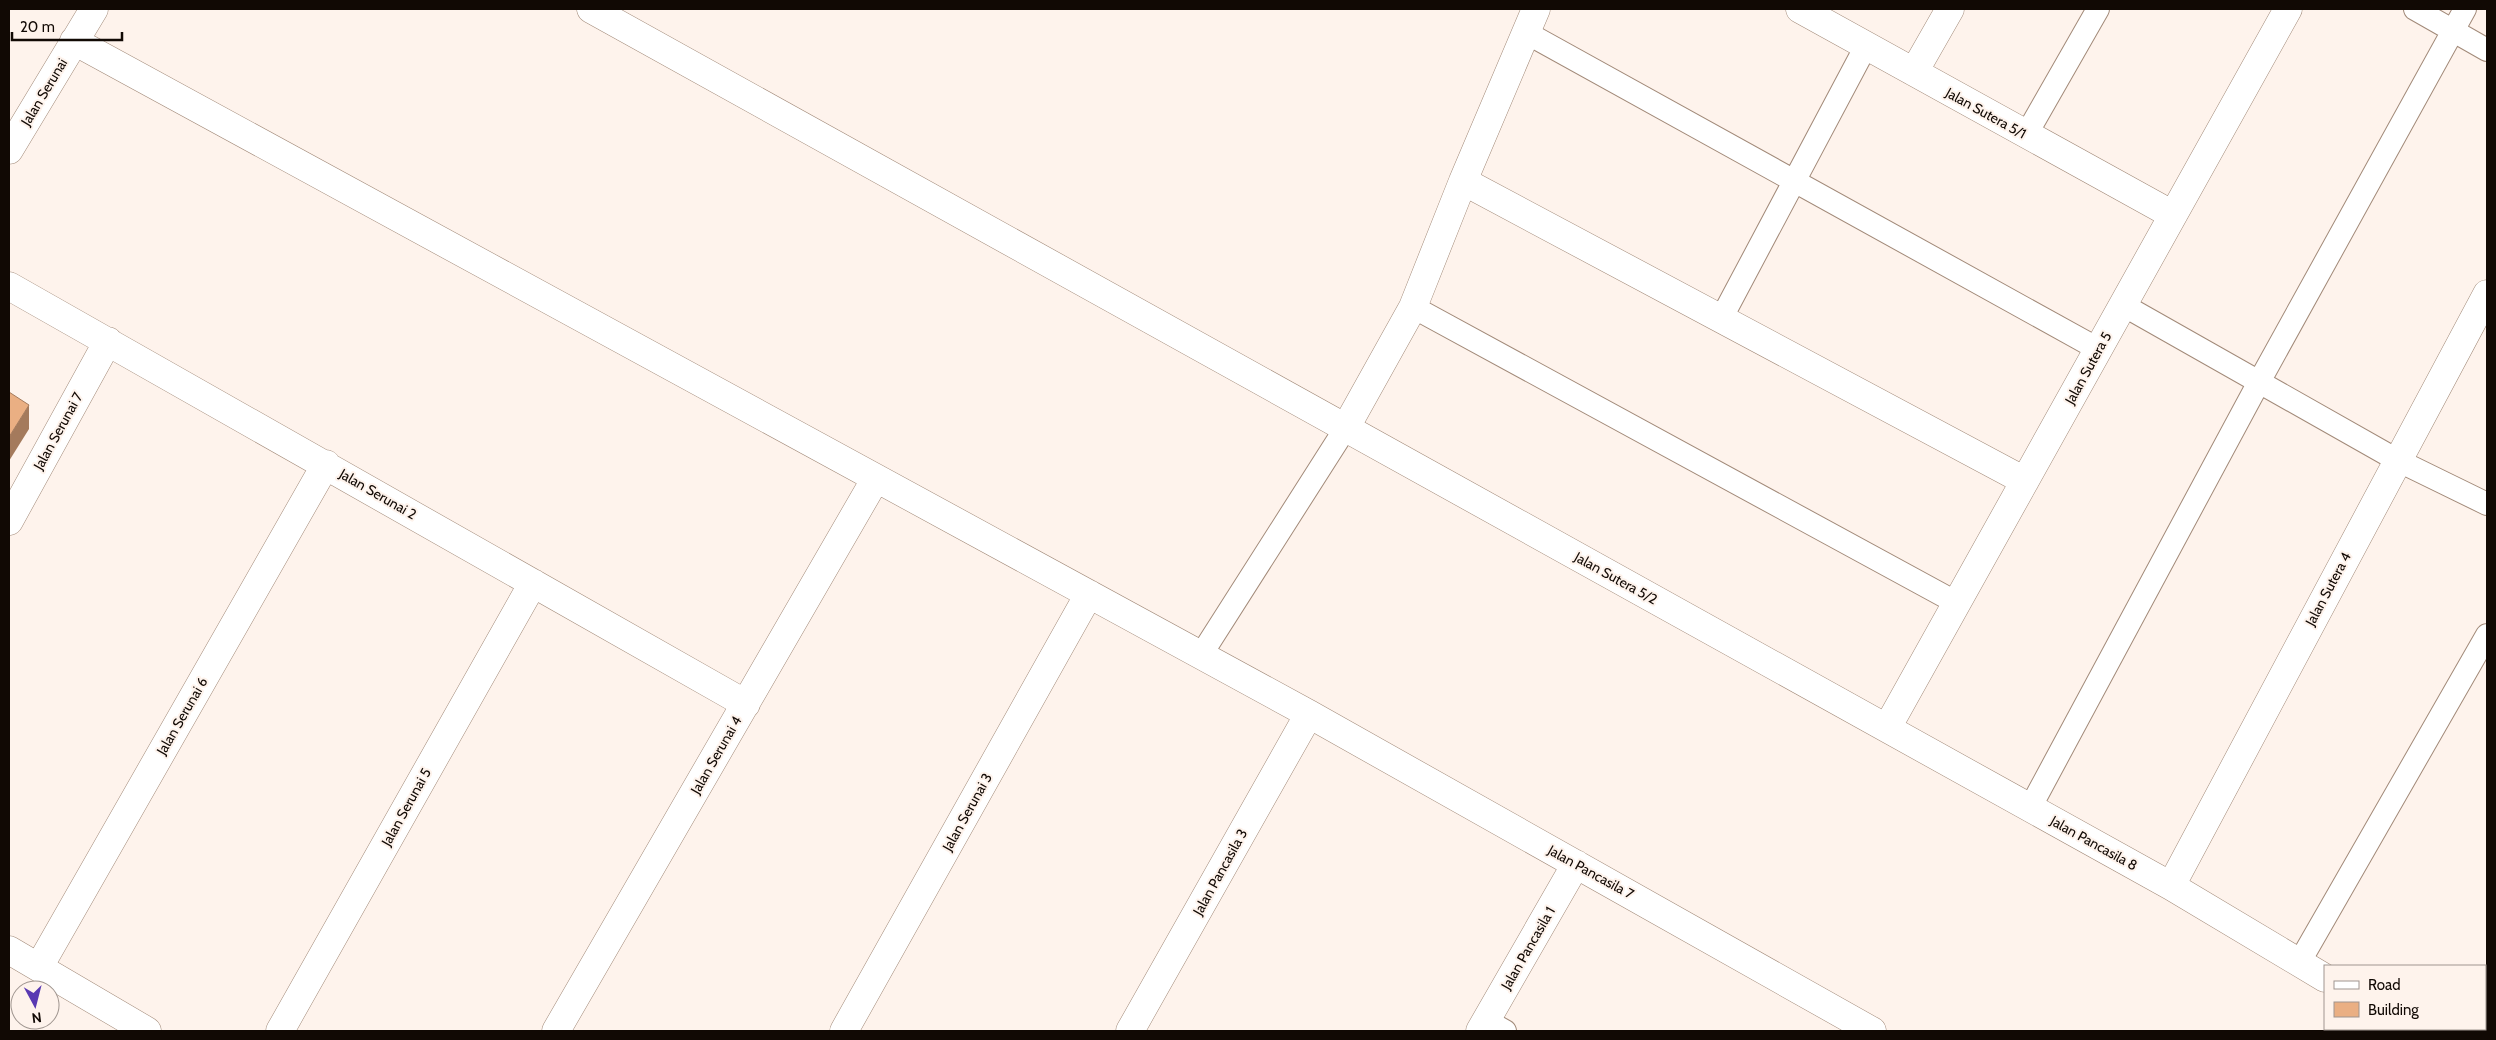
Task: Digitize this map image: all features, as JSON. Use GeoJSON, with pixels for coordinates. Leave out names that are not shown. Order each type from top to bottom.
{"type":"FeatureCollection","features":[{"type":"Feature","properties":{"kind":"street","name":"Jalan Serunai"},"geometry":{"type":"LineString","coordinates":[[9,150],[94,9]]}},
{"type":"Feature","properties":{"kind":"street","name":"Jalan Sutera 5/2"},"geometry":{"type":"LineString","coordinates":[[591,9],[1345,429],[1888,728]]}},
{"type":"Feature","properties":{"kind":"street","name":"Jalan Sutera 5/1"},"geometry":{"type":"LineString","coordinates":[[1800,9],[2026,136],[2173,215]]}},
{"type":"Feature","properties":{"kind":"street"},"geometry":{"type":"LineString","coordinates":[[1914,72],[1950,9]]}},
{"type":"Feature","properties":{"kind":"street","name":"Jalan Sutera 5"},"geometry":{"type":"LineString","coordinates":[[1888,728],[2288,9]]}},
{"type":"Feature","properties":{"kind":"street"},"geometry":{"type":"LineString","coordinates":[[1345,429],[1413,307],[1530,20]]}},
{"type":"Feature","properties":{"kind":"street","name":"Jalan Pancasila 7"},"geometry":{"type":"LineString","coordinates":[[74,41],[1309,714],[1872,1031]]}},
{"type":"Feature","properties":{"kind":"street"},"geometry":{"type":"LineString","coordinates":[[1463,181],[2025,481]]}},
{"type":"Feature","properties":{"kind":"street","name":"Jalan Serunai 2"},"geometry":{"type":"LineString","coordinates":[[9,286],[326,464],[746,704]]}},
{"type":"Feature","properties":{"kind":"street","name":"Jalan Sutera 4"},"geometry":{"type":"LineString","coordinates":[[2171,886],[2487,294]]}},
{"type":"Feature","properties":{"kind":"street","name":"Jalan Serunai 7"},"geometry":{"type":"LineString","coordinates":[[9,521],[108,341]]}},
{"type":"Feature","properties":{"kind":"street","name":"Jalan Serunai 6"},"geometry":{"type":"LineString","coordinates":[[38,967],[326,464]]}},
{"type":"Feature","properties":{"kind":"street","name":"Jalan Serunai 4"},"geometry":{"type":"LineString","coordinates":[[556,1031],[876,478]]}},
{"type":"Feature","properties":{"kind":"street","name":"Jalan Serunai 5"},"geometry":{"type":"LineString","coordinates":[[280,1031],[533,583]]}},
{"type":"Feature","properties":{"kind":"street","name":"Jalan Serunai 3"},"geometry":{"type":"LineString","coordinates":[[844,1031],[1089,594]]}},
{"type":"Feature","properties":{"kind":"street","name":"Jalan Pancasila 3"},"geometry":{"type":"LineString","coordinates":[[1130,1031],[1309,714]]}},
{"type":"Feature","properties":{"kind":"street","name":"Jalan Pancasila 8"},"geometry":{"type":"LineString","coordinates":[[1888,728],[2171,886],[2324,977]]}},
{"type":"Feature","properties":{"kind":"street","name":"Jalan Pancasila 1"},"geometry":{"type":"LineString","coordinates":[[1491,1028],[1576,864]]}},
{"type":"Feature","properties":{"kind":"street"},"geometry":{"type":"LineString","coordinates":[[9,950],[146,1031]]}},
{"type":"Feature","properties":{"kind":"lane"},"geometry":{"type":"LineString","coordinates":[[2026,136],[2098,9]]}},
{"type":"Feature","properties":{"kind":"lane"},"geometry":{"type":"LineString","coordinates":[[2415,9],[2487,50]]}},
{"type":"Feature","properties":{"kind":"lane"},"geometry":{"type":"LineString","coordinates":[[2030,808],[2259,382],[2465,9]]}},
{"type":"Feature","properties":{"kind":"lane"},"geometry":{"type":"LineString","coordinates":[[1530,20],[1794,180],[2098,349]]}},
{"type":"Feature","properties":{"kind":"lane"},"geometry":{"type":"LineString","coordinates":[[1721,319],[1866,46]]}},
{"type":"Feature","properties":{"kind":"lane"},"geometry":{"type":"LineString","coordinates":[[2123,305],[2397,460],[2487,504]]}},
{"type":"Feature","properties":{"kind":"lane"},"geometry":{"type":"LineString","coordinates":[[1413,307],[1957,603]]}},
{"type":"Feature","properties":{"kind":"lane"},"geometry":{"type":"LineString","coordinates":[[1201,655],[1345,429]]}},
{"type":"Feature","properties":{"kind":"lane"},"geometry":{"type":"LineString","coordinates":[[2299,963],[2487,636]]}},
{"type":"Feature","properties":{"kind":"building"},"geometry":{"type":"Polygon","coordinates":[[[9,392],[29,405],[9,437],[9,392]]]}}]}
